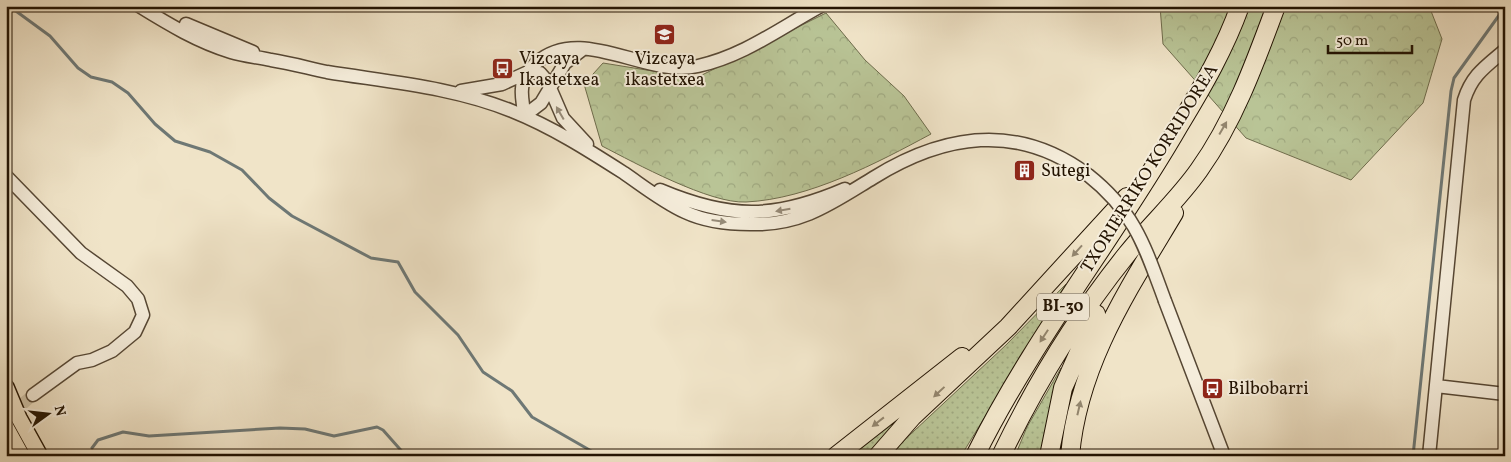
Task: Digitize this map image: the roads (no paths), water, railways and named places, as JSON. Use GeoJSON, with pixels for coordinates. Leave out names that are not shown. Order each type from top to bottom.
{"type":"FeatureCollection","features":[{"type":"Feature","properties":{"kind":"highway","name":"TXORIERRIKO KORRIDOREA"},"geometry":{"type":"LineString","coordinates":[[976,456],[1024,367],[1158,164],[1216,62],[1240,6]]}},
{"type":"Feature","properties":{"kind":"highway","name":"TXORIERRIKO KORRIDOREA"},"geometry":{"type":"LineString","coordinates":[[1001,456],[1034,393],[1067,339],[1128,253],[1199,170],[1243,94],[1276,6]]}},
{"type":"Feature","properties":{"kind":"highway"},"geometry":{"type":"LineString","coordinates":[[878,456],[902,428],[1008,327],[1158,164]]}},
{"type":"Feature","properties":{"kind":"highway"},"geometry":{"type":"LineString","coordinates":[[1070,456],[1078,410],[1092,361],[1119,306],[1199,170]]}},
{"type":"Feature","properties":{"kind":"highway"},"geometry":{"type":"LineString","coordinates":[[1049,456],[1062,388],[1090,325],[1165,212]]}},
{"type":"Feature","properties":{"kind":"highway"},"geometry":{"type":"LineString","coordinates":[[836,456],[982,341],[1009,314],[1039,293]]}},
{"type":"Feature","properties":{"kind":"main road"},"geometry":{"type":"LineString","coordinates":[[6,387],[19,418],[40,456]]}},
{"type":"Feature","properties":{"kind":"main road"},"geometry":{"type":"LineString","coordinates":[[6,427],[22,456]]}},
{"type":"Feature","properties":{"kind":"street"},"geometry":{"type":"LineString","coordinates":[[139,6],[215,47],[233,53],[325,71],[452,92],[475,98],[524,116],[564,136],[627,175],[689,202],[713,209],[742,213],[762,213],[795,208],[871,179],[927,150],[957,142],[982,139],[1035,146],[1064,159],[1088,175],[1117,201],[1138,231],[1224,456]]}},
{"type":"Feature","properties":{"kind":"street"},"geometry":{"type":"LineString","coordinates":[[150,6],[270,59]]}},
{"type":"Feature","properties":{"kind":"street"},"geometry":{"type":"LineString","coordinates":[[452,92],[502,84],[528,72],[550,53],[568,48],[598,50],[638,62],[678,68],[697,66],[744,50],[821,6]]}},
{"type":"Feature","properties":{"kind":"street"},"geometry":{"type":"LineString","coordinates":[[524,116],[542,103],[565,63],[583,49]]}},
{"type":"Feature","properties":{"kind":"street"},"geometry":{"type":"LineString","coordinates":[[1429,456],[1464,100],[1469,84],[1476,74],[1505,50]]}},
{"type":"Feature","properties":{"kind":"street"},"geometry":{"type":"LineString","coordinates":[[528,72],[544,76],[563,118],[601,159]]}},
{"type":"Feature","properties":{"kind":"street"},"geometry":{"type":"LineString","coordinates":[[524,116],[522,89],[528,72]]}},
{"type":"Feature","properties":{"kind":"street"},"geometry":{"type":"LineString","coordinates":[[6,176],[81,253],[128,286],[138,299],[143,315],[135,332],[112,351],[92,360],[77,363],[34,394]]}},
{"type":"Feature","properties":{"kind":"street"},"geometry":{"type":"LineString","coordinates":[[1436,386],[1505,394]]}},
{"type":"Feature","properties":{"kind":"waterway"},"geometry":{"type":"LineString","coordinates":[[9,6],[50,36],[78,68],[91,77],[112,82],[128,93],[155,124],[175,141],[210,152],[242,170],[269,198],[292,216],[371,258],[398,262],[415,292],[458,335],[483,372],[512,391],[532,417],[600,456]]}},
{"type":"Feature","properties":{"kind":"waterway"},"geometry":{"type":"LineString","coordinates":[[1413,456],[1451,91],[1454,78],[1505,7]]}},
{"type":"Feature","properties":{"kind":"waterway"},"geometry":{"type":"LineString","coordinates":[[92,448],[98,440],[123,432],[149,436],[280,428],[305,429],[334,436],[377,427],[383,430],[406,456]]}},
{"type":"Feature","properties":{"kind":"tunnel"},"geometry":{"type":"LineString","coordinates":[[6,418],[33,395]]}},
{"type":"Feature","properties":{"kind":"place","name":"Vizcaya ikastetxea"},"geometry":{"type":"Point","coordinates":[665,34]}},
{"type":"Feature","properties":{"kind":"place","name":"Vizcaya Ikastetxea"},"geometry":{"type":"Point","coordinates":[503,69]}},
{"type":"Feature","properties":{"kind":"place","name":"Sutegi"},"geometry":{"type":"Point","coordinates":[1025,171]}},
{"type":"Feature","properties":{"kind":"place","name":"Bilbobarri"},"geometry":{"type":"Point","coordinates":[1212,389]}}]}
